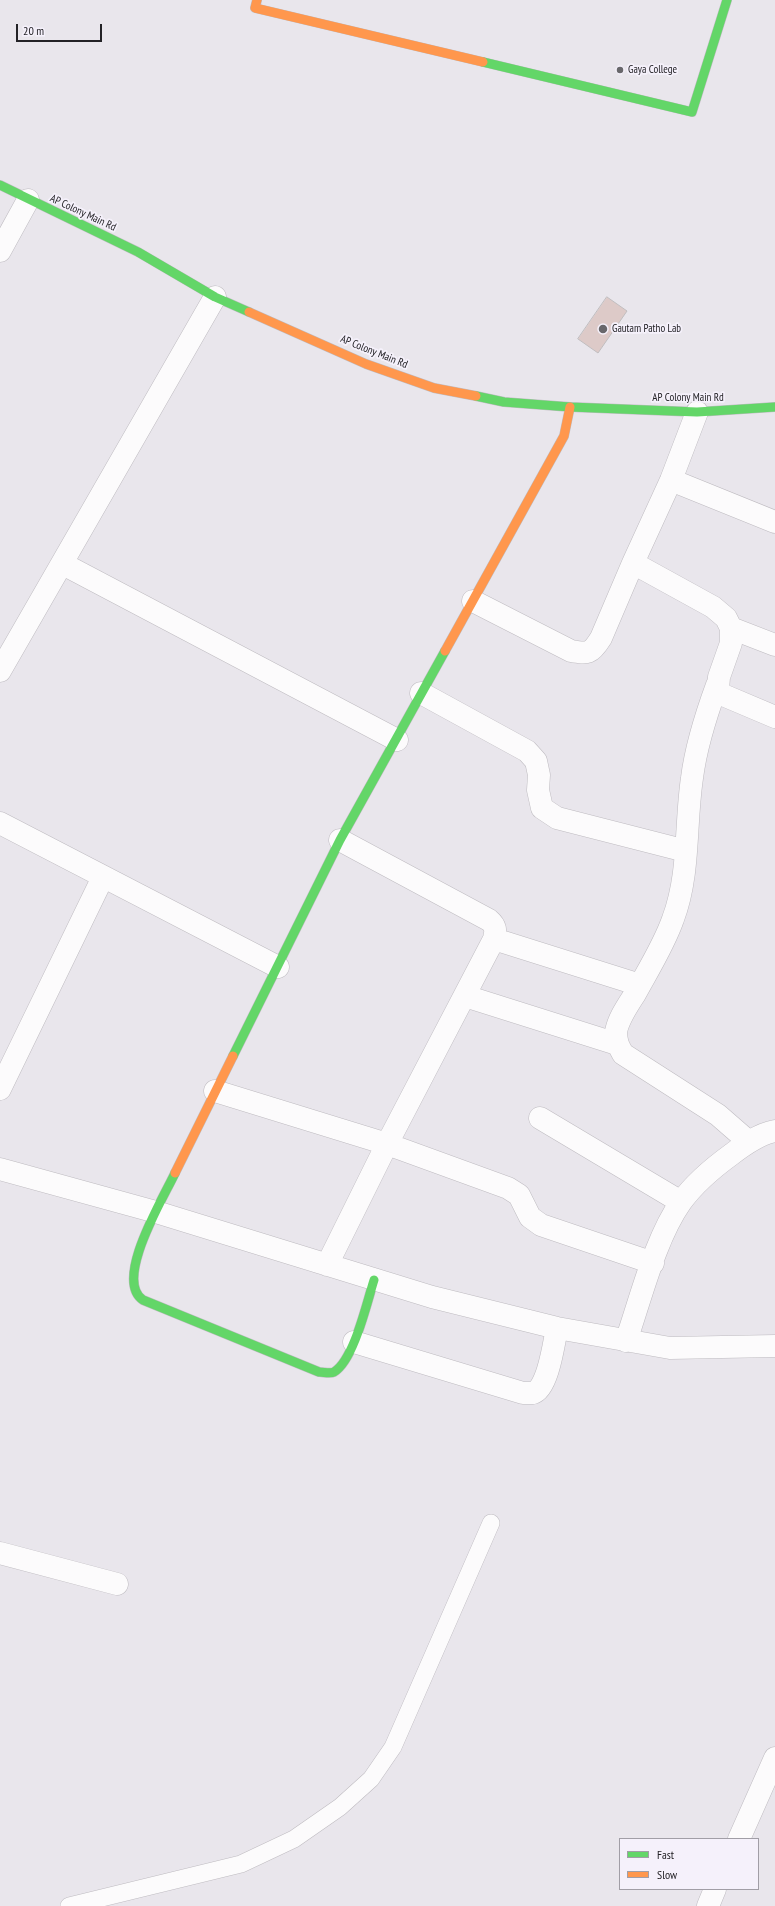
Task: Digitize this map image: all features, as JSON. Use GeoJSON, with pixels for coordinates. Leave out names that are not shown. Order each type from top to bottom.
{"type":"FeatureCollection","features":[{"type":"Feature","properties":{"kind":"street"},"geometry":{"type":"LineString","coordinates":[[257,0],[255,8],[692,112],[727,0]]}},
{"type":"Feature","properties":{"kind":"street","name":"AP Colony Main Rd"},"geometry":{"type":"LineString","coordinates":[[0,185],[28,200],[138,252],[215,297],[366,364],[434,388],[504,402],[570,407],[697,412],[775,407]]}},
{"type":"Feature","properties":{"kind":"street"},"geometry":{"type":"LineString","coordinates":[[0,251],[28,200]]}},
{"type":"Feature","properties":{"kind":"street"},"geometry":{"type":"LineString","coordinates":[[0,671],[63,564],[215,297]]}},
{"type":"Feature","properties":{"kind":"street"},"geometry":{"type":"LineString","coordinates":[[374,1280],[354,1342],[343,1366],[334,1372],[319,1372],[158,1307],[139,1297],[133,1283],[135,1263],[156,1212],[340,840],[397,740],[421,693],[564,436],[570,407]]}},
{"type":"Feature","properties":{"kind":"street"},"geometry":{"type":"LineString","coordinates":[[473,601],[571,650],[585,653],[594,649],[601,638],[671,480],[697,412]]}},
{"type":"Feature","properties":{"kind":"street"},"geometry":{"type":"LineString","coordinates":[[671,480],[775,522]]}},
{"type":"Feature","properties":{"kind":"street"},"geometry":{"type":"LineString","coordinates":[[63,564],[397,740]]}},
{"type":"Feature","properties":{"kind":"street"},"geometry":{"type":"LineString","coordinates":[[633,564],[713,607],[726,618],[731,628],[731,643],[702,728],[692,778],[682,883],[673,918],[640,985],[622,1016],[616,1031],[617,1044],[624,1054],[718,1115],[749,1142]]}},
{"type":"Feature","properties":{"kind":"street"},"geometry":{"type":"LineString","coordinates":[[731,628],[775,645]]}},
{"type":"Feature","properties":{"kind":"street"},"geometry":{"type":"LineString","coordinates":[[717,685],[718,690],[723,695],[775,717]]}},
{"type":"Feature","properties":{"kind":"street"},"geometry":{"type":"LineString","coordinates":[[421,693],[527,751],[536,761],[539,775],[538,790],[542,808],[557,818],[686,851]]}},
{"type":"Feature","properties":{"kind":"street"},"geometry":{"type":"LineString","coordinates":[[0,823],[278,967]]}},
{"type":"Feature","properties":{"kind":"street"},"geometry":{"type":"LineString","coordinates":[[327,1265],[387,1144],[494,939],[496,931],[494,924],[488,920],[340,840]]}},
{"type":"Feature","properties":{"kind":"street"},"geometry":{"type":"LineString","coordinates":[[0,1088],[103,877]]}},
{"type":"Feature","properties":{"kind":"street"},"geometry":{"type":"LineString","coordinates":[[494,939],[640,985]]}},
{"type":"Feature","properties":{"kind":"street"},"geometry":{"type":"LineString","coordinates":[[465,996],[617,1044]]}},
{"type":"Feature","properties":{"kind":"street"},"geometry":{"type":"LineString","coordinates":[[215,1091],[387,1144],[508,1188],[519,1195],[530,1217],[541,1225],[653,1262]]}},
{"type":"Feature","properties":{"kind":"street"},"geometry":{"type":"LineString","coordinates":[[540,1118],[681,1202]]}},
{"type":"Feature","properties":{"kind":"street"},"geometry":{"type":"LineString","coordinates":[[626,1341],[668,1223],[681,1202],[708,1173],[749,1142],[775,1131]]}},
{"type":"Feature","properties":{"kind":"street"},"geometry":{"type":"LineString","coordinates":[[0,1169],[156,1212],[374,1280],[484,1311],[557,1328],[626,1341],[690,1349],[775,1346]]}},
{"type":"Feature","properties":{"kind":"street"},"geometry":{"type":"LineString","coordinates":[[354,1342],[524,1393],[534,1393],[541,1388],[546,1376],[557,1328]]}},
{"type":"Feature","properties":{"kind":"street"},"geometry":{"type":"LineString","coordinates":[[0,1553],[117,1584]]}},
{"type":"Feature","properties":{"kind":"street"},"geometry":{"type":"LineString","coordinates":[[739,1838],[775,1758]]}},
{"type":"Feature","properties":{"kind":"street"},"geometry":{"type":"LineString","coordinates":[[708,1906],[716,1890]]}},
{"type":"Feature","properties":{"kind":"lane"},"geometry":{"type":"LineString","coordinates":[[69,1906],[240,1864],[294,1839],[340,1807],[371,1779],[393,1747],[491,1523]]}},
{"type":"Feature","properties":{"kind":"building"},"geometry":{"type":"Polygon","coordinates":[[[607,297],[627,311],[598,353],[578,339],[607,297]]]}},
{"type":"Feature","properties":{"kind":"traffic: fast"},"geometry":{"type":"LineString","coordinates":[[483,62],[692,112],[727,0]]}},
{"type":"Feature","properties":{"kind":"traffic: fast"},"geometry":{"type":"LineString","coordinates":[[0,185],[138,252],[215,297],[249,312]]}},
{"type":"Feature","properties":{"kind":"traffic: fast"},"geometry":{"type":"LineString","coordinates":[[476,396],[504,402],[570,407],[697,412],[775,407]]}},
{"type":"Feature","properties":{"kind":"traffic: fast"},"geometry":{"type":"LineString","coordinates":[[233,1056],[340,840],[445,651]]}},
{"type":"Feature","properties":{"kind":"traffic: fast"},"geometry":{"type":"LineString","coordinates":[[175,1173],[152,1218],[137,1257],[134,1275],[135,1290],[143,1300],[319,1372],[331,1373],[341,1366],[348,1356],[364,1316],[374,1280]]}},
{"type":"Feature","properties":{"kind":"traffic: slow"},"geometry":{"type":"LineString","coordinates":[[257,0],[255,8],[483,62]]}},
{"type":"Feature","properties":{"kind":"traffic: slow"},"geometry":{"type":"LineString","coordinates":[[249,312],[366,364],[434,388],[476,396]]}},
{"type":"Feature","properties":{"kind":"traffic: slow"},"geometry":{"type":"LineString","coordinates":[[445,651],[564,436],[570,407]]}},
{"type":"Feature","properties":{"kind":"traffic: slow"},"geometry":{"type":"LineString","coordinates":[[175,1173],[233,1056]]}},
{"type":"Feature","properties":{"kind":"place","name":"Gaya College"},"geometry":{"type":"Point","coordinates":[620,70]}},
{"type":"Feature","properties":{"kind":"place","name":"Gautam Patho Lab"},"geometry":{"type":"Point","coordinates":[603,329]}}]}
